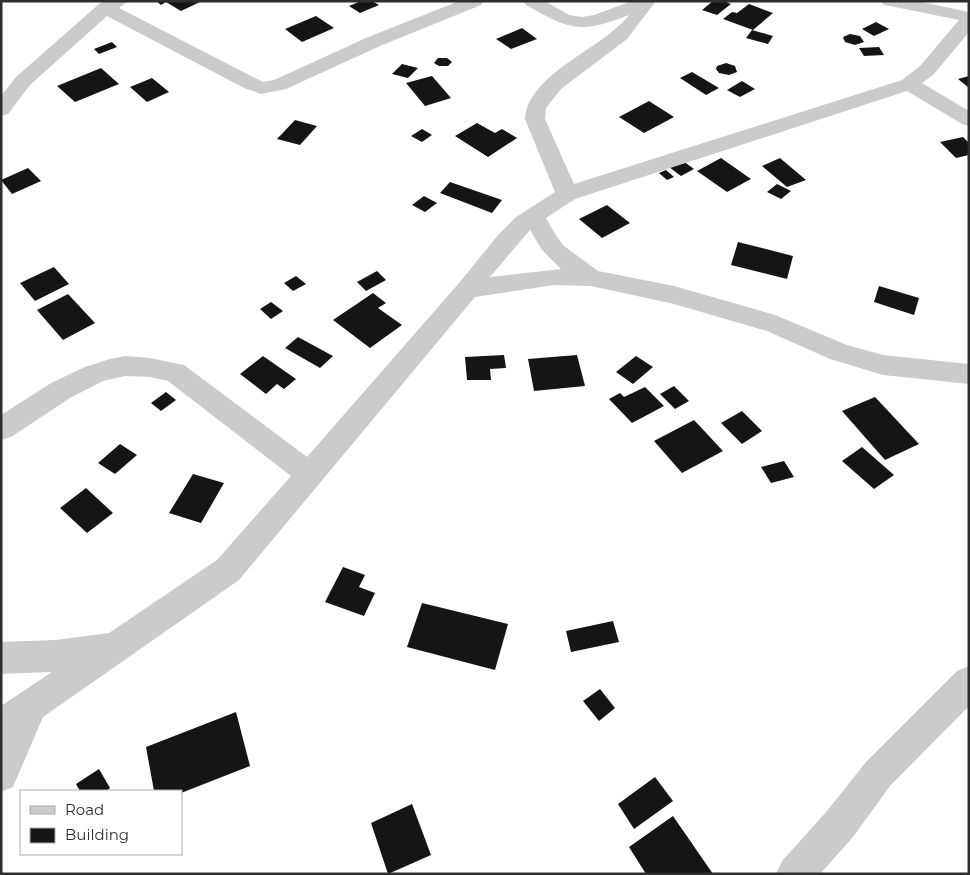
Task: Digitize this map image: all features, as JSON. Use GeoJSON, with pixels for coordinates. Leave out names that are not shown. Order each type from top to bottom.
{"type":"FeatureCollection","features":[{"type":"Feature","properties":{"kind":"street"},"geometry":{"type":"LineString","coordinates":[[1,110],[23,81],[112,5],[251,84],[269,88],[373,42],[475,1]]}},
{"type":"Feature","properties":{"kind":"street"},"geometry":{"type":"LineString","coordinates":[[532,1],[576,23],[591,21],[647,2]]}},
{"type":"Feature","properties":{"kind":"street"},"geometry":{"type":"LineString","coordinates":[[1,726],[228,570],[468,289],[507,240],[534,214],[567,194],[909,84],[927,70],[969,18],[890,1]]}},
{"type":"Feature","properties":{"kind":"street"},"geometry":{"type":"LineString","coordinates":[[567,194],[535,119],[534,115],[537,104],[558,81],[622,34],[639,15],[647,2]]}},
{"type":"Feature","properties":{"kind":"street"},"geometry":{"type":"LineString","coordinates":[[909,84],[969,120]]}},
{"type":"Feature","properties":{"kind":"street"},"geometry":{"type":"LineString","coordinates":[[534,214],[546,240],[553,250],[568,264],[591,278]]}},
{"type":"Feature","properties":{"kind":"street"},"geometry":{"type":"LineString","coordinates":[[468,289],[554,277],[591,278],[674,294],[776,324],[839,352],[875,363],[969,374]]}},
{"type":"Feature","properties":{"kind":"street"},"geometry":{"type":"LineString","coordinates":[[1,429],[92,374],[124,366],[148,367],[175,372],[310,475]]}},
{"type":"Feature","properties":{"kind":"street"},"geometry":{"type":"LineString","coordinates":[[1,658],[55,656],[115,647]]}},
{"type":"Feature","properties":{"kind":"street"},"geometry":{"type":"LineString","coordinates":[[795,874],[840,824],[878,774],[969,682]]}},
{"type":"Feature","properties":{"kind":"street"},"geometry":{"type":"LineString","coordinates":[[1,775],[31,706]]}},
{"type":"Feature","properties":{"kind":"building"},"geometry":{"type":"Polygon","coordinates":[[[156,1],[202,1],[181,11],[166,2],[161,5],[156,1]]]}},
{"type":"Feature","properties":{"kind":"building"},"geometry":{"type":"Polygon","coordinates":[[[361,1],[372,1],[379,5],[360,13],[349,6],[361,1]]]}},
{"type":"Feature","properties":{"kind":"building"},"geometry":{"type":"Polygon","coordinates":[[[713,1],[724,1],[731,4],[717,15],[702,10],[713,1]]]}},
{"type":"Feature","properties":{"kind":"building"},"geometry":{"type":"Polygon","coordinates":[[[749,4],[773,13],[753,30],[723,19],[732,12],[737,13],[749,4]]]}},
{"type":"Feature","properties":{"kind":"building"},"geometry":{"type":"Polygon","coordinates":[[[316,16],[334,28],[302,42],[285,29],[316,16]]]}},
{"type":"Feature","properties":{"kind":"building"},"geometry":{"type":"Polygon","coordinates":[[[876,22],[889,29],[874,36],[862,29],[876,22]]]}},
{"type":"Feature","properties":{"kind":"building"},"geometry":{"type":"Polygon","coordinates":[[[522,28],[537,39],[511,49],[496,39],[522,28]]]}},
{"type":"Feature","properties":{"kind":"building"},"geometry":{"type":"Polygon","coordinates":[[[752,30],[773,36],[768,44],[746,38],[752,30]]]}},
{"type":"Feature","properties":{"kind":"building"},"geometry":{"type":"Polygon","coordinates":[[[850,34],[860,36],[864,42],[855,45],[845,42],[843,37],[850,34]]]}},
{"type":"Feature","properties":{"kind":"building"},"geometry":{"type":"Polygon","coordinates":[[[112,42],[117,47],[99,54],[94,49],[112,42]]]}},
{"type":"Feature","properties":{"kind":"building"},"geometry":{"type":"Polygon","coordinates":[[[879,47],[884,55],[864,56],[859,48],[879,47]]]}},
{"type":"Feature","properties":{"kind":"building"},"geometry":{"type":"Polygon","coordinates":[[[438,58],[447,58],[452,62],[448,66],[439,66],[434,63],[438,58]]]}},
{"type":"Feature","properties":{"kind":"building"},"geometry":{"type":"Polygon","coordinates":[[[726,63],[735,66],[737,72],[729,75],[719,73],[716,69],[717,66],[726,63]]]}},
{"type":"Feature","properties":{"kind":"building"},"geometry":{"type":"Polygon","coordinates":[[[402,64],[418,68],[408,78],[392,74],[402,64]]]}},
{"type":"Feature","properties":{"kind":"building"},"geometry":{"type":"Polygon","coordinates":[[[101,68],[119,84],[75,102],[57,86],[101,68]]]}},
{"type":"Feature","properties":{"kind":"building"},"geometry":{"type":"Polygon","coordinates":[[[692,72],[719,88],[706,95],[680,78],[692,72]]]}},
{"type":"Feature","properties":{"kind":"building"},"geometry":{"type":"Polygon","coordinates":[[[432,76],[451,98],[425,106],[406,83],[432,76]]]}},
{"type":"Feature","properties":{"kind":"building"},"geometry":{"type":"Polygon","coordinates":[[[969,76],[969,88],[958,79],[969,76]]]}},
{"type":"Feature","properties":{"kind":"building"},"geometry":{"type":"Polygon","coordinates":[[[152,78],[169,92],[147,102],[130,87],[152,78]]]}},
{"type":"Feature","properties":{"kind":"building"},"geometry":{"type":"Polygon","coordinates":[[[742,81],[755,89],[740,97],[727,90],[742,81]]]}},
{"type":"Feature","properties":{"kind":"building"},"geometry":{"type":"Polygon","coordinates":[[[649,101],[674,117],[644,133],[619,117],[649,101]]]}},
{"type":"Feature","properties":{"kind":"building"},"geometry":{"type":"Polygon","coordinates":[[[295,120],[317,126],[300,145],[277,139],[295,120]]]}},
{"type":"Feature","properties":{"kind":"building"},"geometry":{"type":"Polygon","coordinates":[[[477,123],[495,133],[502,129],[517,138],[488,157],[455,136],[477,123]]]}},
{"type":"Feature","properties":{"kind":"building"},"geometry":{"type":"Polygon","coordinates":[[[422,129],[432,135],[422,142],[411,136],[422,129]]]}},
{"type":"Feature","properties":{"kind":"building"},"geometry":{"type":"Polygon","coordinates":[[[963,137],[969,143],[969,155],[956,158],[940,142],[963,137]]]}},
{"type":"Feature","properties":{"kind":"building"},"geometry":{"type":"Polygon","coordinates":[[[721,158],[751,179],[727,192],[697,171],[721,158]]]}},
{"type":"Feature","properties":{"kind":"building"},"geometry":{"type":"Polygon","coordinates":[[[780,158],[806,180],[787,187],[762,166],[780,158]]]}},
{"type":"Feature","properties":{"kind":"building"},"geometry":{"type":"Polygon","coordinates":[[[683,161],[694,169],[681,176],[669,167],[683,161]]]}},
{"type":"Feature","properties":{"kind":"building"},"geometry":{"type":"Polygon","coordinates":[[[28,168],[41,181],[12,194],[1,180],[28,168]]]}},
{"type":"Feature","properties":{"kind":"building"},"geometry":{"type":"Polygon","coordinates":[[[666,170],[674,177],[667,180],[659,173],[666,170]]]}},
{"type":"Feature","properties":{"kind":"building"},"geometry":{"type":"Polygon","coordinates":[[[450,182],[502,200],[492,213],[440,193],[450,182]]]}},
{"type":"Feature","properties":{"kind":"building"},"geometry":{"type":"Polygon","coordinates":[[[777,184],[791,191],[781,199],[767,192],[777,184]]]}},
{"type":"Feature","properties":{"kind":"building"},"geometry":{"type":"Polygon","coordinates":[[[424,196],[437,203],[425,212],[412,205],[424,196]]]}},
{"type":"Feature","properties":{"kind":"building"},"geometry":{"type":"Polygon","coordinates":[[[607,205],[630,223],[602,238],[579,219],[607,205]]]}},
{"type":"Feature","properties":{"kind":"building"},"geometry":{"type":"Polygon","coordinates":[[[738,242],[793,256],[787,279],[731,265],[738,242]]]}},
{"type":"Feature","properties":{"kind":"building"},"geometry":{"type":"Polygon","coordinates":[[[54,267],[69,284],[35,301],[20,283],[54,267]]]}},
{"type":"Feature","properties":{"kind":"building"},"geometry":{"type":"Polygon","coordinates":[[[377,271],[386,280],[366,291],[357,282],[377,271]]]}},
{"type":"Feature","properties":{"kind":"building"},"geometry":{"type":"Polygon","coordinates":[[[296,276],[306,284],[293,291],[284,283],[296,276]]]}},
{"type":"Feature","properties":{"kind":"building"},"geometry":{"type":"Polygon","coordinates":[[[879,286],[919,298],[914,315],[874,302],[879,286]]]}},
{"type":"Feature","properties":{"kind":"building"},"geometry":{"type":"Polygon","coordinates":[[[373,293],[386,303],[378,308],[402,325],[370,348],[333,320],[373,293]]]}},
{"type":"Feature","properties":{"kind":"building"},"geometry":{"type":"Polygon","coordinates":[[[68,294],[95,323],[63,340],[37,310],[68,294]]]}},
{"type":"Feature","properties":{"kind":"building"},"geometry":{"type":"Polygon","coordinates":[[[271,302],[283,311],[271,319],[260,309],[271,302]]]}},
{"type":"Feature","properties":{"kind":"building"},"geometry":{"type":"Polygon","coordinates":[[[298,337],[333,356],[320,368],[285,348],[298,337]]]}},
{"type":"Feature","properties":{"kind":"building"},"geometry":{"type":"Polygon","coordinates":[[[504,355],[506,368],[490,369],[491,380],[467,380],[465,357],[504,355]]]}},
{"type":"Feature","properties":{"kind":"building"},"geometry":{"type":"Polygon","coordinates":[[[577,355],[585,386],[534,391],[528,359],[577,355]]]}},
{"type":"Feature","properties":{"kind":"building"},"geometry":{"type":"Polygon","coordinates":[[[263,356],[296,379],[284,389],[277,384],[266,394],[240,374],[263,356]]]}},
{"type":"Feature","properties":{"kind":"building"},"geometry":{"type":"Polygon","coordinates":[[[636,356],[653,367],[633,384],[616,372],[636,356]]]}},
{"type":"Feature","properties":{"kind":"building"},"geometry":{"type":"Polygon","coordinates":[[[674,386],[689,401],[675,409],[660,394],[674,386]]]}},
{"type":"Feature","properties":{"kind":"building"},"geometry":{"type":"Polygon","coordinates":[[[645,387],[664,406],[632,423],[609,399],[620,393],[624,397],[645,387]]]}},
{"type":"Feature","properties":{"kind":"building"},"geometry":{"type":"Polygon","coordinates":[[[166,392],[176,400],[161,411],[151,403],[166,392]]]}},
{"type":"Feature","properties":{"kind":"building"},"geometry":{"type":"Polygon","coordinates":[[[875,397],[919,444],[885,460],[842,411],[875,397]]]}},
{"type":"Feature","properties":{"kind":"building"},"geometry":{"type":"Polygon","coordinates":[[[742,411],[762,431],[742,444],[721,423],[742,411]]]}},
{"type":"Feature","properties":{"kind":"building"},"geometry":{"type":"Polygon","coordinates":[[[694,420],[723,451],[682,473],[654,441],[694,420]]]}},
{"type":"Feature","properties":{"kind":"building"},"geometry":{"type":"Polygon","coordinates":[[[120,444],[137,455],[115,474],[98,463],[120,444]]]}},
{"type":"Feature","properties":{"kind":"building"},"geometry":{"type":"Polygon","coordinates":[[[862,447],[894,475],[874,489],[842,461],[862,447]]]}},
{"type":"Feature","properties":{"kind":"building"},"geometry":{"type":"Polygon","coordinates":[[[784,461],[794,477],[771,483],[761,467],[784,461]]]}},
{"type":"Feature","properties":{"kind":"building"},"geometry":{"type":"Polygon","coordinates":[[[193,474],[224,483],[201,523],[169,513],[193,474]]]}},
{"type":"Feature","properties":{"kind":"building"},"geometry":{"type":"Polygon","coordinates":[[[86,488],[113,513],[87,533],[60,508],[86,488]]]}},
{"type":"Feature","properties":{"kind":"building"},"geometry":{"type":"Polygon","coordinates":[[[343,567],[365,575],[359,587],[375,593],[364,616],[325,602],[343,567]]]}},
{"type":"Feature","properties":{"kind":"building"},"geometry":{"type":"Polygon","coordinates":[[[422,603],[508,624],[495,670],[407,647],[422,603]]]}},
{"type":"Feature","properties":{"kind":"building"},"geometry":{"type":"Polygon","coordinates":[[[613,621],[619,642],[571,652],[566,631],[613,621]]]}},
{"type":"Feature","properties":{"kind":"building"},"geometry":{"type":"Polygon","coordinates":[[[600,689],[615,708],[599,721],[583,701],[600,689]]]}},
{"type":"Feature","properties":{"kind":"building"},"geometry":{"type":"Polygon","coordinates":[[[236,712],[250,766],[182,793],[182,790],[154,790],[146,747],[236,712]]]}},
{"type":"Feature","properties":{"kind":"building"},"geometry":{"type":"Polygon","coordinates":[[[99,769],[110,788],[107,790],[79,790],[76,784],[99,769]]]}},
{"type":"Feature","properties":{"kind":"building"},"geometry":{"type":"Polygon","coordinates":[[[655,777],[673,801],[634,829],[618,804],[655,777]]]}},
{"type":"Feature","properties":{"kind":"building"},"geometry":{"type":"Polygon","coordinates":[[[412,804],[431,855],[388,874],[371,823],[412,804]]]}},
{"type":"Feature","properties":{"kind":"building"},"geometry":{"type":"Polygon","coordinates":[[[673,816],[713,874],[646,874],[629,847],[673,816]]]}}]}
